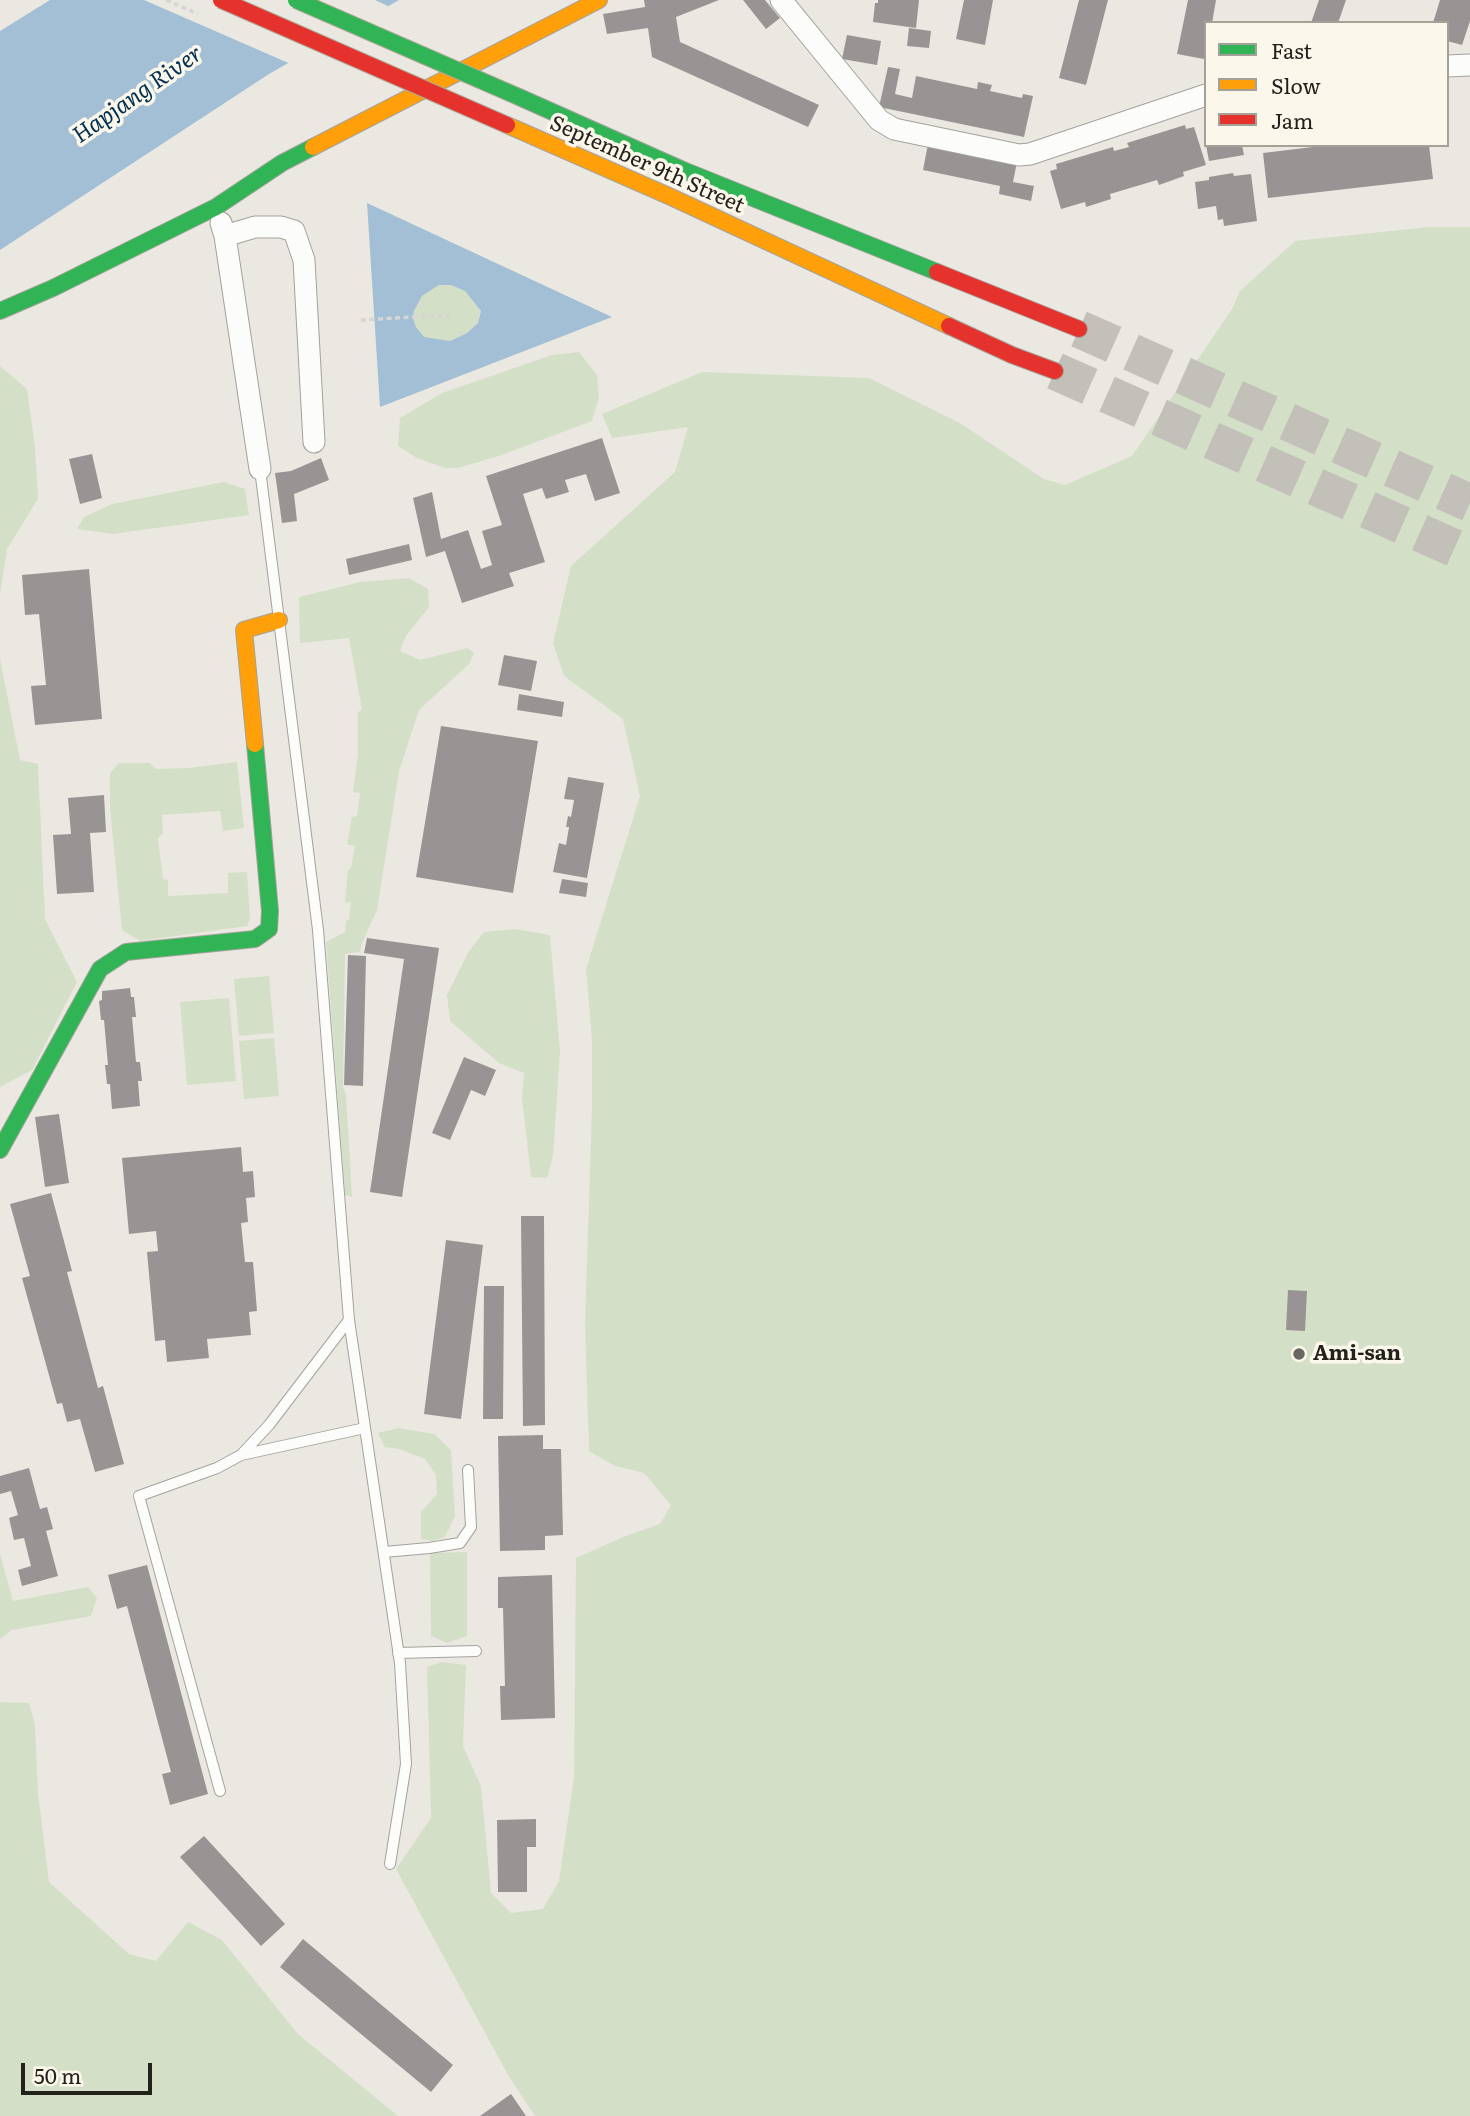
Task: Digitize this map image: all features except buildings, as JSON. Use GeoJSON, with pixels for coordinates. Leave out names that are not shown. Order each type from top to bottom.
{"type":"FeatureCollection","features":[{"type":"Feature","properties":{"kind":"main road","name":"September 9th Street"},"geometry":{"type":"LineString","coordinates":[[221,0],[684,203],[1012,355],[1055,371]]}},
{"type":"Feature","properties":{"kind":"main road","name":"September 9th Street"},"geometry":{"type":"LineString","coordinates":[[296,0],[684,170],[1079,328]]}},
{"type":"Feature","properties":{"kind":"main road"},"geometry":{"type":"LineString","coordinates":[[0,311],[216,207],[282,163],[599,0]]}},
{"type":"Feature","properties":{"kind":"main road"},"geometry":{"type":"LineString","coordinates":[[0,1150],[100,970],[126,952],[254,939],[269,929],[270,911],[244,630],[279,621]]}},
{"type":"Feature","properties":{"kind":"street"},"geometry":{"type":"LineString","coordinates":[[781,0],[879,120],[894,129],[1019,155],[1030,154],[1204,96]]}},
{"type":"Feature","properties":{"kind":"street"},"geometry":{"type":"LineString","coordinates":[[1449,66],[1470,65]]}},
{"type":"Feature","properties":{"kind":"street"},"geometry":{"type":"LineString","coordinates":[[216,207],[225,236],[260,468]]}},
{"type":"Feature","properties":{"kind":"street"},"geometry":{"type":"LineString","coordinates":[[225,236],[255,227],[281,227],[295,231],[304,260],[314,442]]}},
{"type":"Feature","properties":{"kind":"lane"},"geometry":{"type":"LineString","coordinates":[[260,468],[318,930],[349,1320],[398,1653],[406,1764],[390,1864]]}},
{"type":"Feature","properties":{"kind":"lane"},"geometry":{"type":"LineString","coordinates":[[241,1455],[269,1425],[349,1320]]}},
{"type":"Feature","properties":{"kind":"lane"},"geometry":{"type":"LineString","coordinates":[[220,1791],[139,1496],[217,1468],[241,1455],[365,1428]]}},
{"type":"Feature","properties":{"kind":"lane"},"geometry":{"type":"LineString","coordinates":[[384,1552],[460,1543],[471,1527],[468,1470]]}},
{"type":"Feature","properties":{"kind":"lane"},"geometry":{"type":"LineString","coordinates":[[398,1653],[476,1651]]}},
{"type":"Feature","properties":{"kind":"path"},"geometry":{"type":"LineString","coordinates":[[361,320],[450,315]]}},
{"type":"Feature","properties":{"kind":"green space"},"geometry":{"type":"Polygon","coordinates":[[[1429,227],[1470,227],[1470,2116],[535,2116],[508,2075],[396,1869],[431,1818],[427,1667],[441,1662],[466,1665],[463,1746],[481,1786],[491,1893],[511,1913],[543,1909],[559,1881],[574,1777],[576,1558],[660,1524],[671,1505],[644,1473],[615,1466],[589,1451],[585,1324],[592,1041],[586,969],[640,796],[623,719],[564,676],[553,643],[571,566],[675,472],[688,427],[612,438],[602,414],[702,372],[869,378],[960,423],[1044,479],[1065,485],[1132,456],[1232,309],[1240,291],[1295,241],[1429,227]]]}},
{"type":"Feature","properties":{"kind":"green space"},"geometry":{"type":"Polygon","coordinates":[[[439,285],[451,285],[465,291],[481,311],[478,323],[467,333],[450,341],[424,338],[413,318],[422,296],[439,285]]]}},
{"type":"Feature","properties":{"kind":"green space"},"geometry":{"type":"Polygon","coordinates":[[[579,352],[597,375],[599,398],[592,421],[499,456],[458,468],[445,468],[417,458],[398,446],[400,418],[442,393],[552,355],[579,352]]]}},
{"type":"Feature","properties":{"kind":"green space"},"geometry":{"type":"Polygon","coordinates":[[[0,366],[27,389],[35,447],[38,499],[7,549],[0,595],[0,366]]]}},
{"type":"Feature","properties":{"kind":"green space"},"geometry":{"type":"Polygon","coordinates":[[[224,482],[245,489],[249,515],[113,534],[77,529],[84,517],[112,504],[224,482]]]}},
{"type":"Feature","properties":{"kind":"green space"},"geometry":{"type":"Polygon","coordinates":[[[409,578],[428,589],[429,607],[406,636],[400,651],[420,660],[468,648],[474,653],[469,664],[419,710],[399,771],[377,910],[360,952],[345,954],[343,1087],[346,1094],[352,1197],[345,1195],[326,942],[345,932],[346,921],[349,920],[351,902],[345,903],[348,870],[351,868],[355,846],[347,844],[352,817],[357,816],[360,793],[353,792],[358,754],[358,712],[362,710],[349,638],[300,643],[299,597],[360,582],[409,578]]]}},
{"type":"Feature","properties":{"kind":"green space"},"geometry":{"type":"Polygon","coordinates":[[[0,659],[20,760],[38,764],[45,919],[77,982],[32,1070],[0,1087],[0,659]]]}},
{"type":"Feature","properties":{"kind":"green space"},"geometry":{"type":"Polygon","coordinates":[[[237,762],[244,828],[223,831],[220,811],[162,815],[163,834],[158,838],[163,879],[168,880],[168,896],[228,893],[228,873],[247,872],[250,919],[247,926],[140,941],[122,930],[110,808],[110,773],[119,763],[150,763],[156,769],[237,762]]]}},
{"type":"Feature","properties":{"kind":"green space"},"geometry":{"type":"Polygon","coordinates":[[[515,929],[550,935],[560,1052],[553,1156],[547,1178],[531,1177],[522,1097],[524,1073],[499,1063],[450,1021],[447,995],[469,951],[484,932],[515,929]]]}},
{"type":"Feature","properties":{"kind":"green space"},"geometry":{"type":"Polygon","coordinates":[[[269,976],[274,1033],[239,1036],[234,979],[269,976]]]}},
{"type":"Feature","properties":{"kind":"green space"},"geometry":{"type":"Polygon","coordinates":[[[229,998],[236,1081],[187,1085],[180,1002],[229,998]]]}},
{"type":"Feature","properties":{"kind":"green space"},"geometry":{"type":"Polygon","coordinates":[[[274,1038],[279,1096],[244,1099],[239,1041],[274,1038]]]}},
{"type":"Feature","properties":{"kind":"green space"},"geometry":{"type":"Polygon","coordinates":[[[398,1428],[434,1434],[451,1450],[455,1516],[445,1537],[432,1541],[421,1539],[421,1512],[437,1494],[436,1475],[425,1459],[399,1449],[385,1447],[378,1433],[398,1428]]]}},
{"type":"Feature","properties":{"kind":"green space"},"geometry":{"type":"Polygon","coordinates":[[[467,1552],[467,1636],[447,1643],[431,1636],[430,1553],[467,1552]]]}},
{"type":"Feature","properties":{"kind":"green space"},"geometry":{"type":"Polygon","coordinates":[[[0,1554],[13,1601],[88,1587],[97,1598],[91,1616],[12,1630],[0,1639],[0,1554]]]}},
{"type":"Feature","properties":{"kind":"green space"},"geometry":{"type":"Polygon","coordinates":[[[0,1702],[29,1703],[35,1725],[38,1793],[49,1882],[129,1954],[156,1961],[188,1922],[222,1940],[298,2034],[398,2116],[0,2116],[0,1702]]]}},
{"type":"Feature","properties":{"kind":"water","name":"Hapjang River"},"geometry":{"type":"Polygon","coordinates":[[[50,0],[399,0],[269,74],[0,250],[0,31],[50,0]]]}},
{"type":"Feature","properties":{"kind":"water"},"geometry":{"type":"Polygon","coordinates":[[[367,203],[612,317],[380,407],[367,203]],[[439,285],[422,296],[414,311],[416,327],[424,337],[450,341],[467,333],[478,323],[481,311],[465,291],[451,285],[439,285]]]}},
{"type":"Feature","properties":{"kind":"pier"},"geometry":{"type":"Polygon","coordinates":[[[144,0],[375,0],[392,8],[293,65],[144,0]]]}},
{"type":"Feature","properties":{"kind":"tunnel"},"geometry":{"type":"LineString","coordinates":[[1079,329],[1470,503]]}},
{"type":"Feature","properties":{"kind":"tunnel"},"geometry":{"type":"LineString","coordinates":[[1055,371],[1470,555]]}},
{"type":"Feature","properties":{"kind":"traffic: fast"},"geometry":{"type":"LineString","coordinates":[[296,0],[519,97]]}},
{"type":"Feature","properties":{"kind":"traffic: fast"},"geometry":{"type":"LineString","coordinates":[[519,97],[683,170],[937,272]]}},
{"type":"Feature","properties":{"kind":"traffic: fast"},"geometry":{"type":"LineString","coordinates":[[0,311],[53,288],[216,207],[282,163],[313,147]]}},
{"type":"Feature","properties":{"kind":"traffic: fast"},"geometry":{"type":"LineString","coordinates":[[0,1150],[100,969],[126,952],[255,939],[269,929],[270,911],[255,744]]}},
{"type":"Feature","properties":{"kind":"traffic: slow"},"geometry":{"type":"LineString","coordinates":[[313,147],[599,0]]}},
{"type":"Feature","properties":{"kind":"traffic: slow"},"geometry":{"type":"LineString","coordinates":[[507,125],[671,197],[949,326]]}},
{"type":"Feature","properties":{"kind":"traffic: slow"},"geometry":{"type":"LineString","coordinates":[[255,744],[244,630],[279,620]]}},
{"type":"Feature","properties":{"kind":"traffic: jam"},"geometry":{"type":"LineString","coordinates":[[221,0],[507,125]]}},
{"type":"Feature","properties":{"kind":"traffic: jam"},"geometry":{"type":"LineString","coordinates":[[937,272],[1079,329]]}},
{"type":"Feature","properties":{"kind":"traffic: jam"},"geometry":{"type":"LineString","coordinates":[[949,326],[1055,371]]}},
{"type":"Feature","properties":{"kind":"place","name":"Ami-san"},"geometry":{"type":"Point","coordinates":[1299,1354]}}]}
